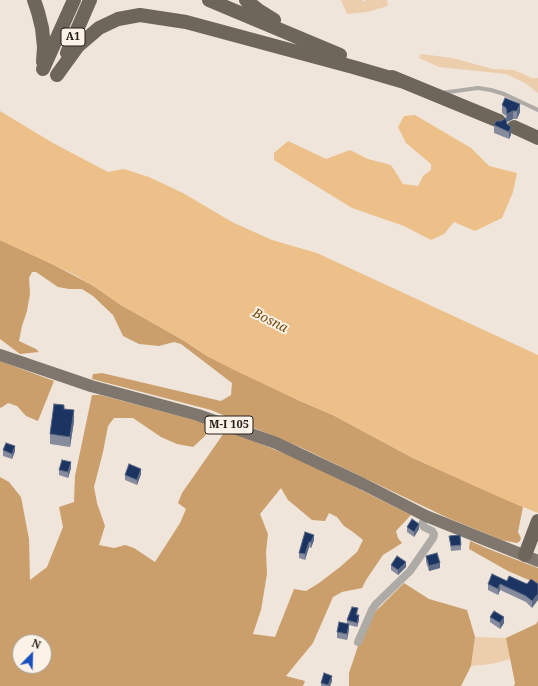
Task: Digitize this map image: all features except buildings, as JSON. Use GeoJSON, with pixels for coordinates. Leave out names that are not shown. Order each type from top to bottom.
{"type":"FeatureCollection","features":[{"type":"Feature","properties":{"kind":"highway","name":"A1"},"geometry":{"type":"LineString","coordinates":[[34,0],[42,28],[44,47],[43,70],[74,0]]}},
{"type":"Feature","properties":{"kind":"highway","name":"A1"},"geometry":{"type":"LineString","coordinates":[[90,0],[57,75],[78,46],[99,28],[118,19],[140,15],[186,22],[401,81]]}},
{"type":"Feature","properties":{"kind":"highway"},"geometry":{"type":"LineString","coordinates":[[210,0],[499,121]]}},
{"type":"Feature","properties":{"kind":"highway"},"geometry":{"type":"LineString","coordinates":[[246,0],[258,10],[324,49]]}},
{"type":"Feature","properties":{"kind":"highway"},"geometry":{"type":"LineString","coordinates":[[514,127],[538,138]]}},
{"type":"Feature","properties":{"kind":"highway"},"geometry":{"type":"LineString","coordinates":[[525,555],[536,527]]}},
{"type":"Feature","properties":{"kind":"highway"},"geometry":{"type":"LineString","coordinates":[[536,527],[535,543],[538,548]]}},
{"type":"Feature","properties":{"kind":"main road","name":"M-I 105"},"geometry":{"type":"LineString","coordinates":[[0,356],[91,386],[227,424],[317,461],[426,516],[538,561]]}},
{"type":"Feature","properties":{"kind":"street"},"geometry":{"type":"LineString","coordinates":[[358,642],[376,604],[410,571],[433,538],[434,534],[432,531],[424,527],[422,524],[426,516]]}},
{"type":"Feature","properties":{"kind":"lane"},"geometry":{"type":"LineString","coordinates":[[432,94],[478,88],[504,94],[538,110]]}},
{"type":"Feature","properties":{"kind":"shaded area"},"geometry":{"type":"Polygon","coordinates":[[[341,0],[362,0],[365,2],[366,0],[387,0],[388,6],[367,12],[347,14],[341,0]]]}},
{"type":"Feature","properties":{"kind":"shaded area"},"geometry":{"type":"Polygon","coordinates":[[[421,54],[452,58],[493,69],[514,70],[532,78],[538,78],[538,93],[525,83],[506,74],[439,67],[419,58],[421,54]]]}},
{"type":"Feature","properties":{"kind":"shaded area"},"geometry":{"type":"Polygon","coordinates":[[[0,240],[52,264],[92,285],[121,305],[183,340],[207,356],[300,401],[333,415],[413,458],[523,507],[518,532],[521,538],[520,541],[517,543],[502,540],[448,518],[302,448],[211,410],[92,379],[93,374],[102,373],[221,401],[231,395],[232,383],[181,344],[174,342],[159,346],[139,344],[123,336],[113,315],[93,296],[82,289],[58,287],[36,272],[32,272],[29,278],[30,294],[19,341],[39,352],[20,354],[0,339],[0,240]]]}},
{"type":"Feature","properties":{"kind":"shaded area"},"geometry":{"type":"Polygon","coordinates":[[[0,361],[54,381],[38,421],[26,416],[17,406],[8,403],[1,408],[0,407],[0,361]]]}},
{"type":"Feature","properties":{"kind":"shaded area"},"geometry":{"type":"Polygon","coordinates":[[[92,395],[100,395],[213,425],[205,436],[193,447],[177,444],[161,437],[133,418],[114,418],[108,426],[94,487],[97,503],[105,526],[99,545],[114,548],[125,545],[134,548],[155,562],[180,523],[186,509],[178,503],[182,493],[226,430],[303,461],[411,515],[396,531],[398,538],[402,543],[383,555],[362,588],[342,592],[333,597],[313,643],[286,676],[305,681],[303,686],[0,686],[0,477],[9,482],[21,497],[29,539],[30,580],[47,567],[63,527],[59,507],[74,502],[75,476],[92,395]],[[281,488],[260,514],[268,534],[266,552],[267,574],[261,610],[253,634],[275,637],[294,589],[306,591],[319,583],[357,552],[363,540],[344,526],[337,517],[329,513],[325,521],[312,520],[288,500],[281,488]]]}},
{"type":"Feature","properties":{"kind":"shaded area"},"geometry":{"type":"Polygon","coordinates":[[[470,541],[538,568],[538,584],[508,571],[469,549],[470,541]]]}},
{"type":"Feature","properties":{"kind":"shaded area"},"geometry":{"type":"Polygon","coordinates":[[[404,583],[429,599],[467,610],[475,637],[471,666],[461,686],[349,686],[349,673],[358,646],[374,613],[404,583]]]}},
{"type":"Feature","properties":{"kind":"shaded area"},"geometry":{"type":"Polygon","coordinates":[[[538,621],[538,686],[514,686],[515,683],[506,638],[536,624],[538,621]]]}},
{"type":"Feature","properties":{"kind":"shaded area"},"geometry":{"type":"Polygon","coordinates":[[[475,637],[506,638],[511,659],[491,664],[471,666],[475,637]]]}},
{"type":"Feature","properties":{"kind":"water","name":"Bosna"},"geometry":{"type":"Polygon","coordinates":[[[0,111],[53,143],[108,172],[124,169],[149,177],[183,193],[232,222],[272,240],[317,253],[538,355],[538,513],[413,458],[333,415],[234,370],[207,356],[183,340],[121,305],[73,274],[0,240],[0,111]]]}},
{"type":"Feature","properties":{"kind":"water"},"geometry":{"type":"Polygon","coordinates":[[[415,115],[471,148],[489,166],[517,173],[513,192],[502,218],[475,231],[454,222],[444,234],[431,240],[404,226],[352,208],[274,160],[274,153],[288,141],[326,159],[350,150],[368,159],[391,165],[403,184],[418,186],[423,176],[431,170],[431,164],[406,143],[398,127],[404,116],[415,115]]]}}]}
